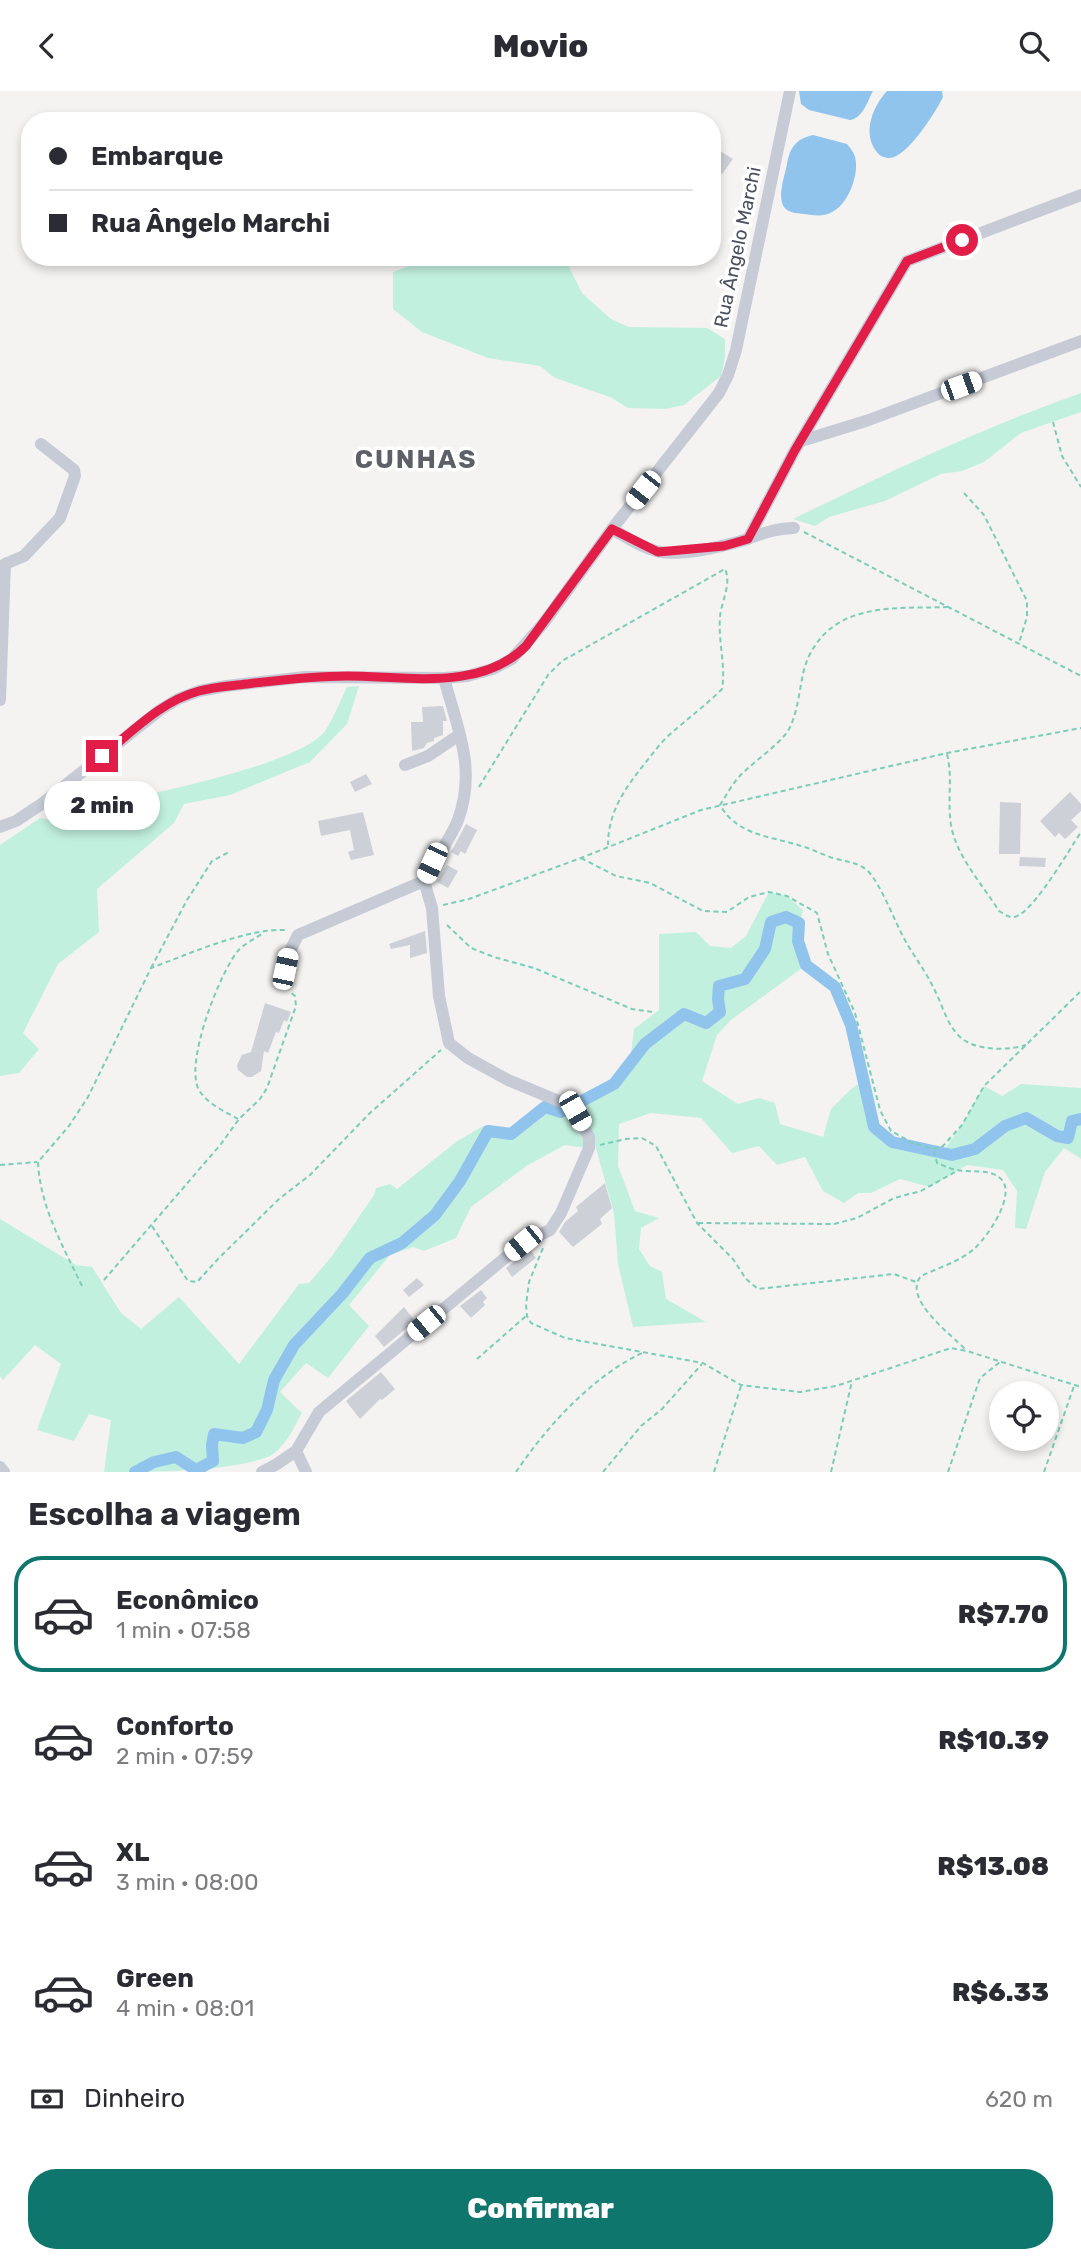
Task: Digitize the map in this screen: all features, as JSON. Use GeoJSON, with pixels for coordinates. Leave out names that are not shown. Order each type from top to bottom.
{"type":"FeatureCollection","features":[{"type":"Feature","properties":{"kind":"street","name":"Rua Ângelo Marchi"},"geometry":{"type":"LineString","coordinates":[[0,827],[16,821],[43,803],[160,710],[199,691],[305,677],[467,676],[494,669],[512,659],[543,624],[612,529],[719,393],[728,375],[736,349],[790,91]]}},
{"type":"Feature","properties":{"kind":"street"},"geometry":{"type":"LineString","coordinates":[[748,539],[801,441],[907,261],[1081,195]]}},
{"type":"Feature","properties":{"kind":"street"},"geometry":{"type":"LineString","coordinates":[[801,441],[866,421],[1081,341]]}},
{"type":"Feature","properties":{"kind":"street"},"geometry":{"type":"LineString","coordinates":[[0,700],[3,564],[24,556],[60,518],[75,476],[74,470],[41,444]]}},
{"type":"Feature","properties":{"kind":"street"},"geometry":{"type":"LineString","coordinates":[[612,529],[658,552],[724,546],[781,528],[794,528]]}},
{"type":"Feature","properties":{"kind":"street"},"geometry":{"type":"LineString","coordinates":[[282,984],[288,955],[298,935],[424,881],[458,820],[467,775],[466,758],[444,678]]}},
{"type":"Feature","properties":{"kind":"street"},"geometry":{"type":"LineString","coordinates":[[405,765],[428,756],[459,735]]}},
{"type":"Feature","properties":{"kind":"street"},"geometry":{"type":"LineString","coordinates":[[262,1472],[296,1451],[319,1412],[523,1243],[550,1230],[575,1184],[589,1148],[589,1137],[569,1106],[508,1080],[468,1058],[449,1043],[439,996],[432,908],[424,881]]}},
{"type":"Feature","properties":{"kind":"street"},"geometry":{"type":"LineString","coordinates":[[296,1451],[306,1472]]}},
{"type":"Feature","properties":{"kind":"street"},"geometry":{"type":"LineString","coordinates":[[0,1467],[4,1472]]}},
{"type":"Feature","properties":{"kind":"path"},"geometry":{"type":"LineString","coordinates":[[1053,422],[1062,456],[1081,487]]}},
{"type":"Feature","properties":{"kind":"path"},"geometry":{"type":"LineString","coordinates":[[964,493],[984,515],[1027,601],[1027,617],[1018,643]]}},
{"type":"Feature","properties":{"kind":"path"},"geometry":{"type":"LineString","coordinates":[[794,528],[836,547],[1081,676]]}},
{"type":"Feature","properties":{"kind":"path"},"geometry":{"type":"LineString","coordinates":[[479,786],[548,675],[562,661],[725,569],[729,577],[720,615],[724,674],[722,689],[665,739],[629,783],[613,813],[608,831],[608,846]]}},
{"type":"Feature","properties":{"kind":"path"},"geometry":{"type":"LineString","coordinates":[[720,805],[737,779],[788,731],[798,705],[808,658],[821,638],[843,619],[866,611],[948,607]]}},
{"type":"Feature","properties":{"kind":"path"},"geometry":{"type":"LineString","coordinates":[[432,908],[469,899],[581,858],[675,819],[720,805],[947,753],[1081,728]]}},
{"type":"Feature","properties":{"kind":"path"},"geometry":{"type":"LineString","coordinates":[[947,753],[951,769],[951,824],[956,843],[999,911],[1009,917],[1017,917],[1030,906],[1081,832]]}},
{"type":"Feature","properties":{"kind":"path"},"geometry":{"type":"LineString","coordinates":[[720,805],[726,816],[752,833],[858,864],[869,873],[960,1037],[976,1045],[996,1048],[1012,1049],[1026,1045]]}},
{"type":"Feature","properties":{"kind":"path"},"geometry":{"type":"LineString","coordinates":[[82,1286],[47,1213],[38,1162],[69,1126],[88,1097],[187,900],[212,862],[229,852]]}},
{"type":"Feature","properties":{"kind":"path"},"geometry":{"type":"LineString","coordinates":[[581,858],[616,876],[650,883],[704,912],[727,912],[749,897],[769,892],[787,896],[817,913],[828,954],[855,1013],[880,1110],[891,1131],[934,1151]]}},
{"type":"Feature","properties":{"kind":"path"},"geometry":{"type":"LineString","coordinates":[[432,908],[471,948],[534,968],[632,1009],[653,1012]]}},
{"type":"Feature","properties":{"kind":"path"},"geometry":{"type":"LineString","coordinates":[[151,968],[209,947],[264,933],[286,930],[298,935]]}},
{"type":"Feature","properties":{"kind":"path"},"geometry":{"type":"LineString","coordinates":[[239,1119],[213,1104],[199,1090],[195,1067],[209,1007],[218,984],[238,950],[264,933]]}},
{"type":"Feature","properties":{"kind":"path"},"geometry":{"type":"LineString","coordinates":[[104,1280],[267,1088],[296,1006],[295,996],[282,984]]}},
{"type":"Feature","properties":{"kind":"path"},"geometry":{"type":"LineString","coordinates":[[934,1151],[943,1146],[962,1125],[984,1086],[1081,991]]}},
{"type":"Feature","properties":{"kind":"path"},"geometry":{"type":"LineString","coordinates":[[152,1226],[188,1281],[197,1282],[279,1199],[310,1175],[370,1113],[449,1043]]}},
{"type":"Feature","properties":{"kind":"path"},"geometry":{"type":"LineString","coordinates":[[589,1148],[634,1138],[642,1138],[656,1146],[697,1223],[758,1289],[894,1274],[916,1282]]}},
{"type":"Feature","properties":{"kind":"path"},"geometry":{"type":"LineString","coordinates":[[934,1151],[937,1163],[958,1170],[988,1172],[1001,1178],[1007,1188],[1006,1201],[974,1250],[921,1276],[916,1282],[916,1293],[921,1305],[967,1351]]}},
{"type":"Feature","properties":{"kind":"path"},"geometry":{"type":"LineString","coordinates":[[0,1165],[38,1162]]}},
{"type":"Feature","properties":{"kind":"path"},"geometry":{"type":"LineString","coordinates":[[697,1223],[834,1224],[857,1218],[894,1198],[921,1191],[958,1170]]}},
{"type":"Feature","properties":{"kind":"path"},"geometry":{"type":"LineString","coordinates":[[550,1230],[529,1282],[527,1316],[531,1323],[565,1338],[703,1363],[741,1385],[800,1392],[836,1387],[951,1348],[1081,1387]]}},
{"type":"Feature","properties":{"kind":"path"},"geometry":{"type":"LineString","coordinates":[[477,1359],[527,1316]]}},
{"type":"Feature","properties":{"kind":"path"},"geometry":{"type":"LineString","coordinates":[[516,1472],[539,1439],[580,1399],[622,1363],[643,1353]]}},
{"type":"Feature","properties":{"kind":"path"},"geometry":{"type":"LineString","coordinates":[[948,1472],[980,1378],[1000,1361]]}},
{"type":"Feature","properties":{"kind":"path"},"geometry":{"type":"LineString","coordinates":[[603,1472],[641,1426],[662,1409],[703,1363]]}},
{"type":"Feature","properties":{"kind":"path"},"geometry":{"type":"LineString","coordinates":[[831,1472],[852,1381]]}},
{"type":"Feature","properties":{"kind":"path"},"geometry":{"type":"LineString","coordinates":[[714,1472],[741,1385]]}},
{"type":"Feature","properties":{"kind":"path"},"geometry":{"type":"LineString","coordinates":[[1044,1472],[1075,1385]]}},
{"type":"Feature","properties":{"kind":"green space"},"geometry":{"type":"Polygon","coordinates":[[[409,266],[568,266],[582,293],[611,319],[629,327],[707,328],[725,339],[721,376],[684,405],[665,409],[628,408],[610,397],[555,378],[540,366],[488,358],[422,332],[393,309],[393,272],[409,266]]]}},
{"type":"Feature","properties":{"kind":"green space"},"geometry":{"type":"Polygon","coordinates":[[[1081,393],[1081,412],[1021,433],[984,462],[962,471],[941,474],[885,501],[829,517],[815,526],[793,519],[935,452],[1081,393]]]}},
{"type":"Feature","properties":{"kind":"green space"},"geometry":{"type":"Polygon","coordinates":[[[359,686],[347,724],[310,762],[230,795],[184,804],[174,823],[97,889],[99,932],[58,964],[23,1033],[39,1049],[19,1073],[0,1076],[0,845],[40,818],[92,825],[144,820],[141,796],[239,771],[292,753],[312,742],[325,731],[347,687],[359,686]]]}},
{"type":"Feature","properties":{"kind":"green space"},"geometry":{"type":"Polygon","coordinates":[[[769,892],[787,896],[803,910],[800,938],[806,965],[731,1020],[717,1035],[702,1081],[738,1104],[759,1098],[775,1103],[780,1124],[823,1137],[831,1109],[864,1080],[874,1127],[892,1142],[942,1153],[984,1086],[1002,1096],[1021,1084],[1081,1088],[1081,1159],[1064,1148],[1045,1172],[1026,1229],[1015,1228],[1017,1191],[1003,1170],[967,1165],[930,1187],[900,1179],[871,1193],[858,1193],[844,1203],[823,1191],[805,1157],[777,1165],[759,1146],[732,1153],[701,1118],[651,1113],[619,1124],[618,1166],[635,1211],[659,1218],[641,1228],[639,1249],[650,1266],[662,1272],[666,1299],[706,1322],[633,1327],[618,1264],[614,1213],[593,1138],[579,1102],[614,1084],[630,1062],[634,1029],[659,1010],[659,934],[696,932],[710,946],[731,948],[746,936],[769,892]]]}},
{"type":"Feature","properties":{"kind":"green space"},"geometry":{"type":"Polygon","coordinates":[[[549,1098],[574,1119],[582,1132],[586,1148],[565,1145],[528,1165],[471,1207],[456,1238],[424,1251],[413,1247],[390,1255],[349,1305],[369,1326],[328,1378],[306,1363],[280,1392],[302,1413],[285,1442],[270,1456],[212,1468],[104,1472],[111,1420],[89,1414],[74,1441],[37,1430],[61,1364],[35,1345],[3,1380],[0,1376],[0,1219],[76,1265],[92,1267],[121,1313],[141,1329],[179,1297],[239,1364],[299,1284],[309,1283],[332,1256],[374,1195],[376,1188],[390,1184],[397,1189],[456,1142],[483,1126],[510,1128],[549,1098]]]}},
{"type":"Feature","properties":{"kind":"water"},"geometry":{"type":"Polygon","coordinates":[[[799,91],[873,91],[861,113],[850,120],[809,110],[801,104],[799,91]]]}},
{"type":"Feature","properties":{"kind":"water"},"geometry":{"type":"Polygon","coordinates":[[[887,91],[942,91],[943,97],[913,142],[890,158],[877,153],[870,136],[871,120],[877,104],[887,91]]]}},
{"type":"Feature","properties":{"kind":"water"},"geometry":{"type":"Polygon","coordinates":[[[813,135],[847,144],[854,153],[856,164],[854,181],[847,197],[836,210],[824,215],[790,212],[784,207],[781,197],[792,148],[798,141],[813,135]]]}},
{"type":"Feature","properties":{"kind":"building"},"geometry":{"type":"Polygon","coordinates":[[[721,152],[733,159],[721,173],[721,152]]]}},
{"type":"Feature","properties":{"kind":"building"},"geometry":{"type":"Polygon","coordinates":[[[443,706],[447,721],[443,721],[443,735],[434,738],[434,741],[427,743],[424,748],[412,751],[411,722],[423,722],[422,707],[443,706]]]}},
{"type":"Feature","properties":{"kind":"building"},"geometry":{"type":"Polygon","coordinates":[[[366,774],[372,784],[355,792],[350,782],[366,774]]]}},
{"type":"Feature","properties":{"kind":"building"},"geometry":{"type":"Polygon","coordinates":[[[1070,792],[1081,804],[1081,811],[1071,820],[1078,827],[1065,839],[1059,833],[1055,837],[1040,821],[1070,792]]]}},
{"type":"Feature","properties":{"kind":"building"},"geometry":{"type":"Polygon","coordinates":[[[1000,802],[1021,803],[1020,854],[999,854],[1000,802]]]}},
{"type":"Feature","properties":{"kind":"building"},"geometry":{"type":"Polygon","coordinates":[[[363,812],[374,855],[351,860],[348,852],[354,850],[350,830],[321,836],[318,821],[363,812]]]}},
{"type":"Feature","properties":{"kind":"building"},"geometry":{"type":"Polygon","coordinates":[[[466,824],[477,830],[465,854],[461,851],[458,856],[451,852],[466,824]]]}},
{"type":"Feature","properties":{"kind":"building"},"geometry":{"type":"Polygon","coordinates":[[[1020,857],[1046,858],[1045,867],[1019,866],[1020,857]]]}},
{"type":"Feature","properties":{"kind":"building"},"geometry":{"type":"Polygon","coordinates":[[[447,865],[458,871],[448,888],[437,882],[447,865]]]}},
{"type":"Feature","properties":{"kind":"building"},"geometry":{"type":"Polygon","coordinates":[[[425,931],[427,953],[410,958],[410,945],[391,949],[389,944],[425,931]]]}},
{"type":"Feature","properties":{"kind":"building"},"geometry":{"type":"Polygon","coordinates":[[[265,1003],[291,1012],[287,1022],[284,1020],[279,1033],[276,1032],[268,1053],[264,1051],[261,1071],[247,1077],[238,1070],[237,1065],[242,1055],[251,1052],[265,1003]]]}},
{"type":"Feature","properties":{"kind":"building"},"geometry":{"type":"Polygon","coordinates":[[[605,1183],[612,1208],[600,1219],[602,1224],[573,1247],[559,1232],[565,1222],[578,1211],[576,1207],[605,1183]]]}},
{"type":"Feature","properties":{"kind":"building"},"geometry":{"type":"Polygon","coordinates":[[[530,1249],[536,1258],[512,1277],[506,1268],[530,1249]]]}},
{"type":"Feature","properties":{"kind":"building"},"geometry":{"type":"Polygon","coordinates":[[[417,1278],[424,1285],[409,1297],[403,1290],[417,1278]]]}},
{"type":"Feature","properties":{"kind":"building"},"geometry":{"type":"Polygon","coordinates":[[[481,1290],[487,1298],[483,1302],[485,1305],[471,1318],[460,1306],[481,1290]]]}},
{"type":"Feature","properties":{"kind":"building"},"geometry":{"type":"Polygon","coordinates":[[[404,1307],[415,1321],[384,1347],[375,1336],[404,1307]]]}},
{"type":"Feature","properties":{"kind":"building"},"geometry":{"type":"Polygon","coordinates":[[[381,1372],[395,1389],[380,1399],[360,1419],[346,1401],[381,1372]]]}},
{"type":"Feature","properties":{"kind":"waterway"},"geometry":{"type":"LineString","coordinates":[[135,1472],[154,1462],[176,1457],[196,1470],[213,1461],[214,1434],[243,1438],[256,1432],[267,1410],[274,1380],[294,1345],[342,1294],[370,1258],[402,1243],[435,1215],[460,1181],[488,1131],[511,1134],[545,1107],[561,1112],[614,1084],[645,1044],[684,1014],[706,1023],[720,1012],[719,986],[745,979],[765,949],[771,922],[786,917],[799,923],[798,941],[806,965],[835,987],[851,1025],[874,1127],[892,1142],[952,1155],[975,1149],[1005,1126],[1026,1118],[1057,1136],[1068,1138],[1072,1121],[1081,1119]]}},
{"type":"Feature","properties":{"kind":"district","name":"CUNHAS"},"geometry":{"type":"Point","coordinates":[416,459]}},
{"type":"Feature","properties":{"kind":"route"},"geometry":{"type":"LineString","coordinates":[[102,756],[160,710],[199,691],[305,677],[444,678],[467,676],[494,669],[512,659],[526,646],[612,529],[658,552],[724,546],[748,539],[795,450],[907,261],[962,240]]}}]}
